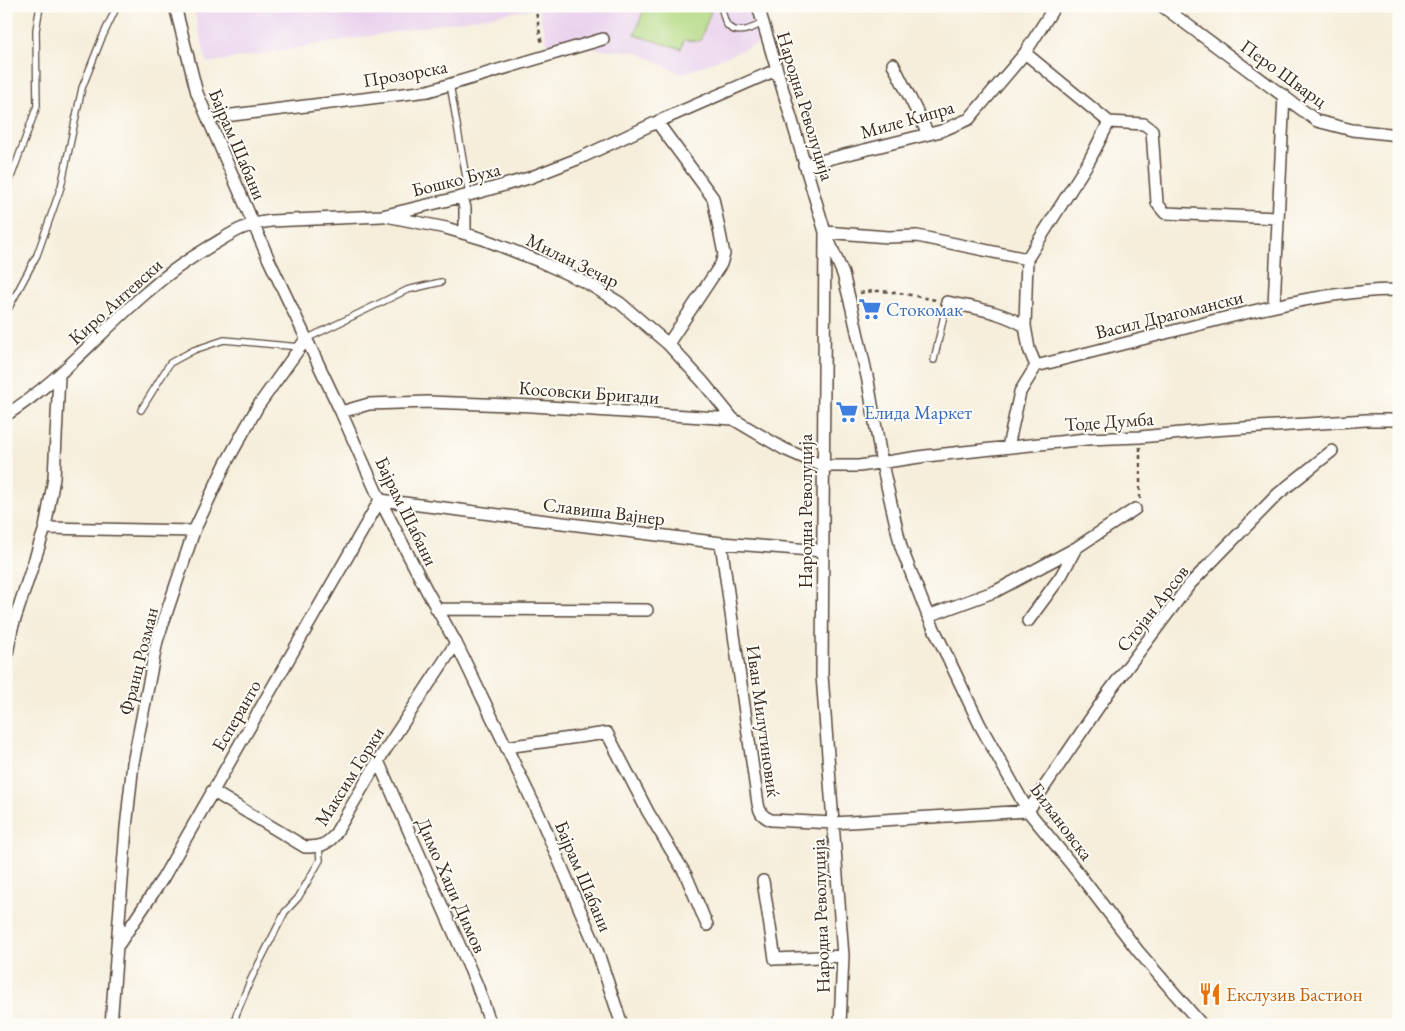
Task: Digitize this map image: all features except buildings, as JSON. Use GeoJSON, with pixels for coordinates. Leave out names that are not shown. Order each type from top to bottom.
{"type":"FeatureCollection","features":[{"type":"Feature","properties":{"kind":"street","name":"Бајрам Шабани"},"geometry":{"type":"LineString","coordinates":[[175,6],[197,92],[303,343],[341,412],[380,500],[436,609],[456,643],[506,747],[576,897],[596,947],[622,1025]]}},
{"type":"Feature","properties":{"kind":"street","name":"Народна Револуција"},"geometry":{"type":"LineString","coordinates":[[758,6],[825,232],[822,674],[843,956],[840,1025]]}},
{"type":"Feature","properties":{"kind":"street","name":"Миле Кипра"},"geometry":{"type":"LineString","coordinates":[[804,165],[941,131],[969,119],[1025,53],[1055,6]]}},
{"type":"Feature","properties":{"kind":"street","name":"Перо Шварц"},"geometry":{"type":"LineString","coordinates":[[1162,6],[1317,121],[1352,130],[1399,135]]}},
{"type":"Feature","properties":{"kind":"street","name":"Прозорска"},"geometry":{"type":"LineString","coordinates":[[208,118],[428,91],[603,39]]}},
{"type":"Feature","properties":{"kind":"street"},"geometry":{"type":"LineString","coordinates":[[1025,53],[1109,122],[1144,124],[1152,130],[1157,203],[1166,213],[1278,218]]}},
{"type":"Feature","properties":{"kind":"street"},"geometry":{"type":"LineString","coordinates":[[893,64],[928,134]]}},
{"type":"Feature","properties":{"kind":"street","name":"Бошко Буха"},"geometry":{"type":"LineString","coordinates":[[253,224],[288,220],[382,216],[466,196],[529,178],[580,158],[656,122],[776,70]]}},
{"type":"Feature","properties":{"kind":"street"},"geometry":{"type":"LineString","coordinates":[[1274,305],[1284,95]]}},
{"type":"Feature","properties":{"kind":"street"},"geometry":{"type":"LineString","coordinates":[[656,122],[712,198],[724,254],[721,264],[668,344]]}},
{"type":"Feature","properties":{"kind":"street"},"geometry":{"type":"LineString","coordinates":[[1008,447],[1020,392],[1036,366],[1024,326],[1027,259],[1089,161],[1109,122]]}},
{"type":"Feature","properties":{"kind":"street"},"geometry":{"type":"LineString","coordinates":[[465,233],[466,196]]}},
{"type":"Feature","properties":{"kind":"street","name":"Милан Зечар"},"geometry":{"type":"LineString","coordinates":[[382,216],[465,233],[539,261],[587,283],[620,303],[668,344],[703,382],[733,419]]}},
{"type":"Feature","properties":{"kind":"street","name":"Киро Антевски"},"geometry":{"type":"LineString","coordinates":[[6,415],[59,376],[147,291],[235,230],[253,224]]}},
{"type":"Feature","properties":{"kind":"street"},"geometry":{"type":"LineString","coordinates":[[825,232],[888,237],[917,236],[1027,259]]}},
{"type":"Feature","properties":{"kind":"street","name":"Биљановска"},"geometry":{"type":"LineString","coordinates":[[825,232],[843,274],[852,309],[868,381],[882,464],[901,547],[928,616],[980,725],[1028,811],[1072,864],[1138,951],[1202,1025]]}},
{"type":"Feature","properties":{"kind":"street","name":"Васил Драгомански"},"geometry":{"type":"LineString","coordinates":[[1036,366],[1274,305],[1320,296],[1376,290],[1399,290]]}},
{"type":"Feature","properties":{"kind":"street"},"geometry":{"type":"LineString","coordinates":[[947,302],[995,312],[1010,317],[1024,326]]}},
{"type":"Feature","properties":{"kind":"street","name":"Франц Розман"},"geometry":{"type":"LineString","coordinates":[[111,1025],[126,828],[133,763],[157,641],[194,531],[241,434],[258,406],[303,343]]}},
{"type":"Feature","properties":{"kind":"street"},"geometry":{"type":"LineString","coordinates":[[6,659],[12,628],[45,528],[54,478],[59,376]]}},
{"type":"Feature","properties":{"kind":"street","name":"Косовски Бригади"},"geometry":{"type":"LineString","coordinates":[[341,412],[369,404],[428,402],[533,406],[733,419],[784,449],[823,466]]}},
{"type":"Feature","properties":{"kind":"street","name":"Тоде Думба"},"geometry":{"type":"LineString","coordinates":[[823,466],[882,464],[926,456],[1087,439],[1140,437],[1213,430],[1366,420],[1399,420]]}},
{"type":"Feature","properties":{"kind":"street","name":"Стојан Арсов"},"geometry":{"type":"LineString","coordinates":[[1028,811],[1108,693],[1190,584],[1278,494],[1332,451]]}},
{"type":"Feature","properties":{"kind":"street","name":"Славиша Вајнер"},"geometry":{"type":"LineString","coordinates":[[380,500],[721,543],[823,551]]}},
{"type":"Feature","properties":{"kind":"street","name":"Есперанто"},"geometry":{"type":"LineString","coordinates":[[118,946],[164,878],[380,500]]}},
{"type":"Feature","properties":{"kind":"street"},"geometry":{"type":"LineString","coordinates":[[928,616],[996,591],[1076,548],[1135,509]]}},
{"type":"Feature","properties":{"kind":"street"},"geometry":{"type":"LineString","coordinates":[[45,528],[194,531]]}},
{"type":"Feature","properties":{"kind":"street","name":"Иван Милутиновиќ"},"geometry":{"type":"LineString","coordinates":[[721,543],[760,813],[771,820],[834,823],[1028,811]]}},
{"type":"Feature","properties":{"kind":"street"},"geometry":{"type":"LineString","coordinates":[[1028,621],[1061,576],[1076,548]]}},
{"type":"Feature","properties":{"kind":"street"},"geometry":{"type":"LineString","coordinates":[[436,609],[647,610]]}},
{"type":"Feature","properties":{"kind":"street","name":"Максим Горки"},"geometry":{"type":"LineString","coordinates":[[212,791],[305,847],[319,847],[329,842],[378,761],[456,643]]}},
{"type":"Feature","properties":{"kind":"street"},"geometry":{"type":"LineString","coordinates":[[506,747],[607,733],[648,812],[686,875],[707,924]]}},
{"type":"Feature","properties":{"kind":"street","name":"Димо Хаџи Димов"},"geometry":{"type":"LineString","coordinates":[[378,761],[477,985],[490,1025]]}},
{"type":"Feature","properties":{"kind":"street"},"geometry":{"type":"LineString","coordinates":[[763,881],[775,959],[843,956]]}},
{"type":"Feature","properties":{"kind":"lane"},"geometry":{"type":"LineString","coordinates":[[6,191],[37,106],[36,30],[40,6]]}},
{"type":"Feature","properties":{"kind":"lane"},"geometry":{"type":"LineString","coordinates":[[6,313],[38,255],[61,187],[82,88],[117,6]]}},
{"type":"Feature","properties":{"kind":"lane"},"geometry":{"type":"LineString","coordinates":[[721,6],[726,25],[734,30],[752,29],[763,23]]}},
{"type":"Feature","properties":{"kind":"lane"},"geometry":{"type":"LineString","coordinates":[[450,84],[466,196]]}},
{"type":"Feature","properties":{"kind":"lane"},"geometry":{"type":"LineString","coordinates":[[141,410],[170,363],[194,350],[224,340],[303,343],[407,290],[441,282]]}},
{"type":"Feature","properties":{"kind":"lane"},"geometry":{"type":"LineString","coordinates":[[934,360],[947,302]]}},
{"type":"Feature","properties":{"kind":"lane"},"geometry":{"type":"LineString","coordinates":[[236,1025],[236,1016],[255,970],[285,912],[298,898],[320,860],[319,847]]}},
{"type":"Feature","properties":{"kind":"path"},"geometry":{"type":"LineString","coordinates":[[535,6],[545,56]]}},
{"type":"Feature","properties":{"kind":"path"},"geometry":{"type":"LineString","coordinates":[[868,291],[947,302]]}},
{"type":"Feature","properties":{"kind":"path"},"geometry":{"type":"LineString","coordinates":[[1135,509],[1141,498],[1140,437]]}},
{"type":"Feature","properties":{"kind":"path"},"geometry":{"type":"LineString","coordinates":[[1394,1025],[1399,1018]]}},
{"type":"Feature","properties":{"kind":"shaded area"},"geometry":{"type":"Polygon","coordinates":[[[193,6],[753,6],[762,42],[682,74],[637,52],[548,45],[538,8],[207,63],[193,6]]]}},
{"type":"Feature","properties":{"kind":"green space"},"geometry":{"type":"Polygon","coordinates":[[[645,6],[697,6],[711,11],[700,41],[684,40],[681,49],[635,35],[645,6]]]}},
{"type":"Feature","properties":{"kind":"place","name":"Стокомак"},"geometry":{"type":"Point","coordinates":[870,309]}},
{"type":"Feature","properties":{"kind":"place","name":"Елида Маркет"},"geometry":{"type":"Point","coordinates":[847,412]}},
{"type":"Feature","properties":{"kind":"place","name":"Екслузив Бастион"},"geometry":{"type":"Point","coordinates":[1210,994]}}]}
